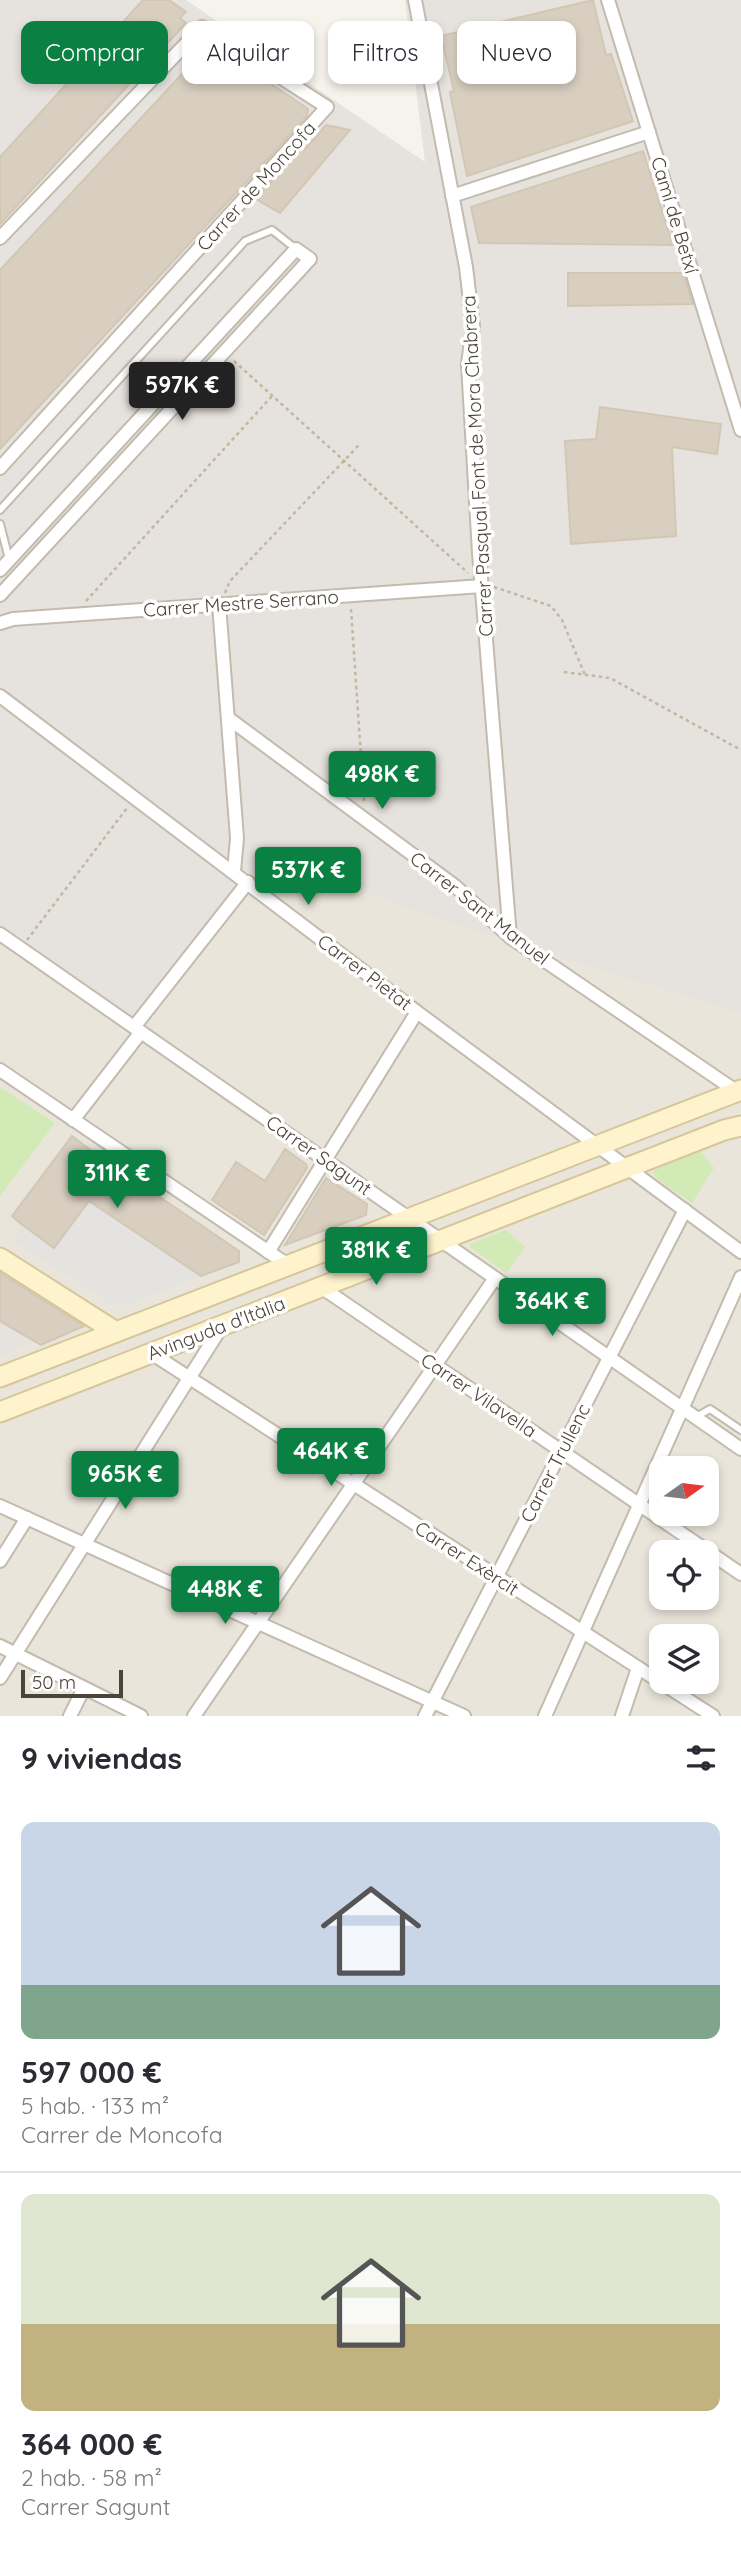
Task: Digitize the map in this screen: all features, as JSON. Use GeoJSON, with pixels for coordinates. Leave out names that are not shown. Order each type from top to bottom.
{"type":"FeatureCollection","features":[{"type":"Feature","properties":{"kind":"main road","name":"Avinguda d'Itàlia"},"geometry":{"type":"LineString","coordinates":[[0,1377],[738,1090]]}},
{"type":"Feature","properties":{"kind":"main road","name":"Avinguda d'Itàlia"},"geometry":{"type":"LineString","coordinates":[[0,1412],[724,1130],[741,1126]]}},
{"type":"Feature","properties":{"kind":"main road"},"geometry":{"type":"LineString","coordinates":[[0,1258],[116,1332]]}},
{"type":"Feature","properties":{"kind":"street","name":"Carrer Pasqual Font de Mora Chabrera"},"geometry":{"type":"LineString","coordinates":[[415,0],[466,267],[473,326],[468,364],[481,586],[510,937]]}},
{"type":"Feature","properties":{"kind":"street","name":"Camí de Betxí"},"geometry":{"type":"LineString","coordinates":[[608,0],[741,430]]}},
{"type":"Feature","properties":{"kind":"street","name":"Carrer de Moncofa"},"geometry":{"type":"LineString","coordinates":[[0,238],[202,27],[327,107],[0,468]]}},
{"type":"Feature","properties":{"kind":"street"},"geometry":{"type":"LineString","coordinates":[[452,196],[649,132]]}},
{"type":"Feature","properties":{"kind":"street"},"geometry":{"type":"LineString","coordinates":[[0,570],[296,248],[310,259],[0,595]]}},
{"type":"Feature","properties":{"kind":"street","name":"Carrer Mestre Serrano"},"geometry":{"type":"LineString","coordinates":[[0,623],[13,619],[481,586]]}},
{"type":"Feature","properties":{"kind":"street"},"geometry":{"type":"LineString","coordinates":[[219,604],[237,838],[234,871]]}},
{"type":"Feature","properties":{"kind":"street","name":"Carrer Pietat"},"geometry":{"type":"LineString","coordinates":[[0,696],[597,1145]]}},
{"type":"Feature","properties":{"kind":"street","name":"Carrer Sant Manuel"},"geometry":{"type":"LineString","coordinates":[[228,718],[455,886],[510,937],[738,1090]]}},
{"type":"Feature","properties":{"kind":"street"},"geometry":{"type":"LineString","coordinates":[[73,1120],[248,882]]}},
{"type":"Feature","properties":{"kind":"street","name":"Carrer Sagunt"},"geometry":{"type":"LineString","coordinates":[[0,934],[741,1449]]}},
{"type":"Feature","properties":{"kind":"street"},"geometry":{"type":"LineString","coordinates":[[268,1252],[417,1012]]}},
{"type":"Feature","properties":{"kind":"street"},"geometry":{"type":"LineString","coordinates":[[0,1070],[288,1265]]}},
{"type":"Feature","properties":{"kind":"street"},"geometry":{"type":"LineString","coordinates":[[597,1145],[741,1252]]}},
{"type":"Feature","properties":{"kind":"street","name":"Carrer Trullenc"},"geometry":{"type":"LineString","coordinates":[[425,1716],[685,1210]]}},
{"type":"Feature","properties":{"kind":"street"},"geometry":{"type":"LineString","coordinates":[[545,1716],[741,1277]]}},
{"type":"Feature","properties":{"kind":"street"},"geometry":{"type":"LineString","coordinates":[[194,1716],[495,1278]]}},
{"type":"Feature","properties":{"kind":"street","name":"Carrer Vilavella"},"geometry":{"type":"LineString","coordinates":[[321,1287],[741,1574]]}},
{"type":"Feature","properties":{"kind":"street"},"geometry":{"type":"LineString","coordinates":[[0,1678],[222,1325]]}},
{"type":"Feature","properties":{"kind":"street","name":"Carrer Exèrcit"},"geometry":{"type":"LineString","coordinates":[[151,1353],[711,1716]]}},
{"type":"Feature","properties":{"kind":"street"},"geometry":{"type":"LineString","coordinates":[[0,1506],[464,1716]]}},
{"type":"Feature","properties":{"kind":"street"},"geometry":{"type":"LineString","coordinates":[[0,1561],[27,1518]]}},
{"type":"Feature","properties":{"kind":"street"},"geometry":{"type":"LineString","coordinates":[[0,1646],[141,1716]]}},
{"type":"Feature","properties":{"kind":"street"},"geometry":{"type":"LineString","coordinates":[[622,1716],[638,1668]]}},
{"type":"Feature","properties":{"kind":"street"},"geometry":{"type":"LineString","coordinates":[[70,1716],[84,1688]]}},
{"type":"Feature","properties":{"kind":"lane"},"geometry":{"type":"LineString","coordinates":[[0,510],[245,241],[272,230],[296,248]]}},
{"type":"Feature","properties":{"kind":"lane"},"geometry":{"type":"LineString","coordinates":[[0,524],[9,559]]}},
{"type":"Feature","properties":{"kind":"lane"},"geometry":{"type":"LineString","coordinates":[[696,1417],[710,1409],[741,1430]]}},
{"type":"Feature","properties":{"kind":"path"},"geometry":{"type":"LineString","coordinates":[[224,352],[481,586],[498,588],[551,606],[562,620],[585,675]]}},
{"type":"Feature","properties":{"kind":"path"},"geometry":{"type":"LineString","coordinates":[[74,615],[272,396]]}},
{"type":"Feature","properties":{"kind":"path"},"geometry":{"type":"LineString","coordinates":[[219,604],[230,581],[359,445]]}},
{"type":"Feature","properties":{"kind":"path"},"geometry":{"type":"LineString","coordinates":[[350,595],[365,819]]}},
{"type":"Feature","properties":{"kind":"path"},"geometry":{"type":"LineString","coordinates":[[564,672],[610,678],[741,750]]}},
{"type":"Feature","properties":{"kind":"path"},"geometry":{"type":"LineString","coordinates":[[21,948],[135,797]]}},
{"type":"Feature","properties":{"kind":"shaded area"},"geometry":{"type":"Polygon","coordinates":[[[0,0],[186,0],[217,21],[182,21],[182,84],[310,84],[425,162],[415,84],[443,84],[443,21],[408,21],[405,0],[741,0],[741,1013],[501,939],[264,858],[138,1021],[0,931],[0,0]]]}},
{"type":"Feature","properties":{"kind":"shaded area"},"geometry":{"type":"Polygon","coordinates":[[[234,235],[255,255],[0,531],[0,488],[234,235]]]}},
{"type":"Feature","properties":{"kind":"shaded area"},"geometry":{"type":"Polygon","coordinates":[[[264,858],[741,1011],[741,1716],[0,1716],[0,1357],[85,1323],[0,1264],[0,931],[138,1021],[264,858]]]}},
{"type":"Feature","properties":{"kind":"shaded area"},"geometry":{"type":"Polygon","coordinates":[[[89,1201],[201,1276],[125,1306],[112,1305],[15,1242],[20,1223],[54,1248],[89,1201]]]}},
{"type":"Feature","properties":{"kind":"shaded area"},"geometry":{"type":"Polygon","coordinates":[[[0,1264],[86,1323],[0,1357],[0,1264]]]}},
{"type":"Feature","properties":{"kind":"green space"},"geometry":{"type":"Polygon","coordinates":[[[0,1087],[55,1123],[0,1196],[0,1087]]]}},
{"type":"Feature","properties":{"kind":"green space"},"geometry":{"type":"Polygon","coordinates":[[[700,1151],[714,1168],[692,1203],[657,1179],[653,1173],[657,1167],[700,1151]]]}},
{"type":"Feature","properties":{"kind":"green space"},"geometry":{"type":"Polygon","coordinates":[[[506,1230],[525,1247],[506,1273],[470,1247],[470,1244],[506,1230]]]}},
{"type":"Feature","properties":{"kind":"building"},"geometry":{"type":"Polygon","coordinates":[[[143,0],[169,0],[186,12],[180,18],[184,21],[182,27],[168,42],[168,21],[124,21],[143,0]]]}},
{"type":"Feature","properties":{"kind":"building"},"geometry":{"type":"Polygon","coordinates":[[[593,0],[606,55],[611,54],[633,121],[467,176],[450,92],[454,91],[443,36],[457,32],[457,84],[576,84],[576,21],[504,21],[593,0]]]}},
{"type":"Feature","properties":{"kind":"building"},"geometry":{"type":"Polygon","coordinates":[[[182,74],[182,84],[271,84],[308,109],[307,116],[0,449],[0,270],[182,74]]]}},
{"type":"Feature","properties":{"kind":"building"},"geometry":{"type":"Polygon","coordinates":[[[66,84],[130,84],[0,224],[0,157],[66,84]]]}},
{"type":"Feature","properties":{"kind":"building"},"geometry":{"type":"Polygon","coordinates":[[[326,125],[350,130],[280,213],[256,199],[305,144],[305,149],[326,125]]]}},
{"type":"Feature","properties":{"kind":"building"},"geometry":{"type":"Polygon","coordinates":[[[643,151],[673,245],[479,243],[471,207],[643,151]]]}},
{"type":"Feature","properties":{"kind":"building"},"geometry":{"type":"Polygon","coordinates":[[[568,273],[683,273],[693,304],[568,306],[568,273]]]}},
{"type":"Feature","properties":{"kind":"building"},"geometry":{"type":"Polygon","coordinates":[[[600,407],[721,424],[717,454],[672,447],[676,536],[571,544],[565,441],[596,439],[600,407]]]}},
{"type":"Feature","properties":{"kind":"building"},"geometry":{"type":"Polygon","coordinates":[[[72,1136],[117,1170],[239,1251],[239,1262],[201,1276],[89,1201],[54,1248],[20,1223],[12,1216],[72,1136]]]}},
{"type":"Feature","properties":{"kind":"building"},"geometry":{"type":"Polygon","coordinates":[[[285,1149],[306,1164],[307,1168],[264,1235],[212,1200],[236,1162],[265,1181],[285,1149]]]}},
{"type":"Feature","properties":{"kind":"building"},"geometry":{"type":"Polygon","coordinates":[[[326,1178],[367,1204],[366,1215],[285,1245],[326,1178]]]}},
{"type":"Feature","properties":{"kind":"building"},"geometry":{"type":"Polygon","coordinates":[[[0,1273],[84,1326],[41,1345],[0,1321],[0,1273]]]}}]}
